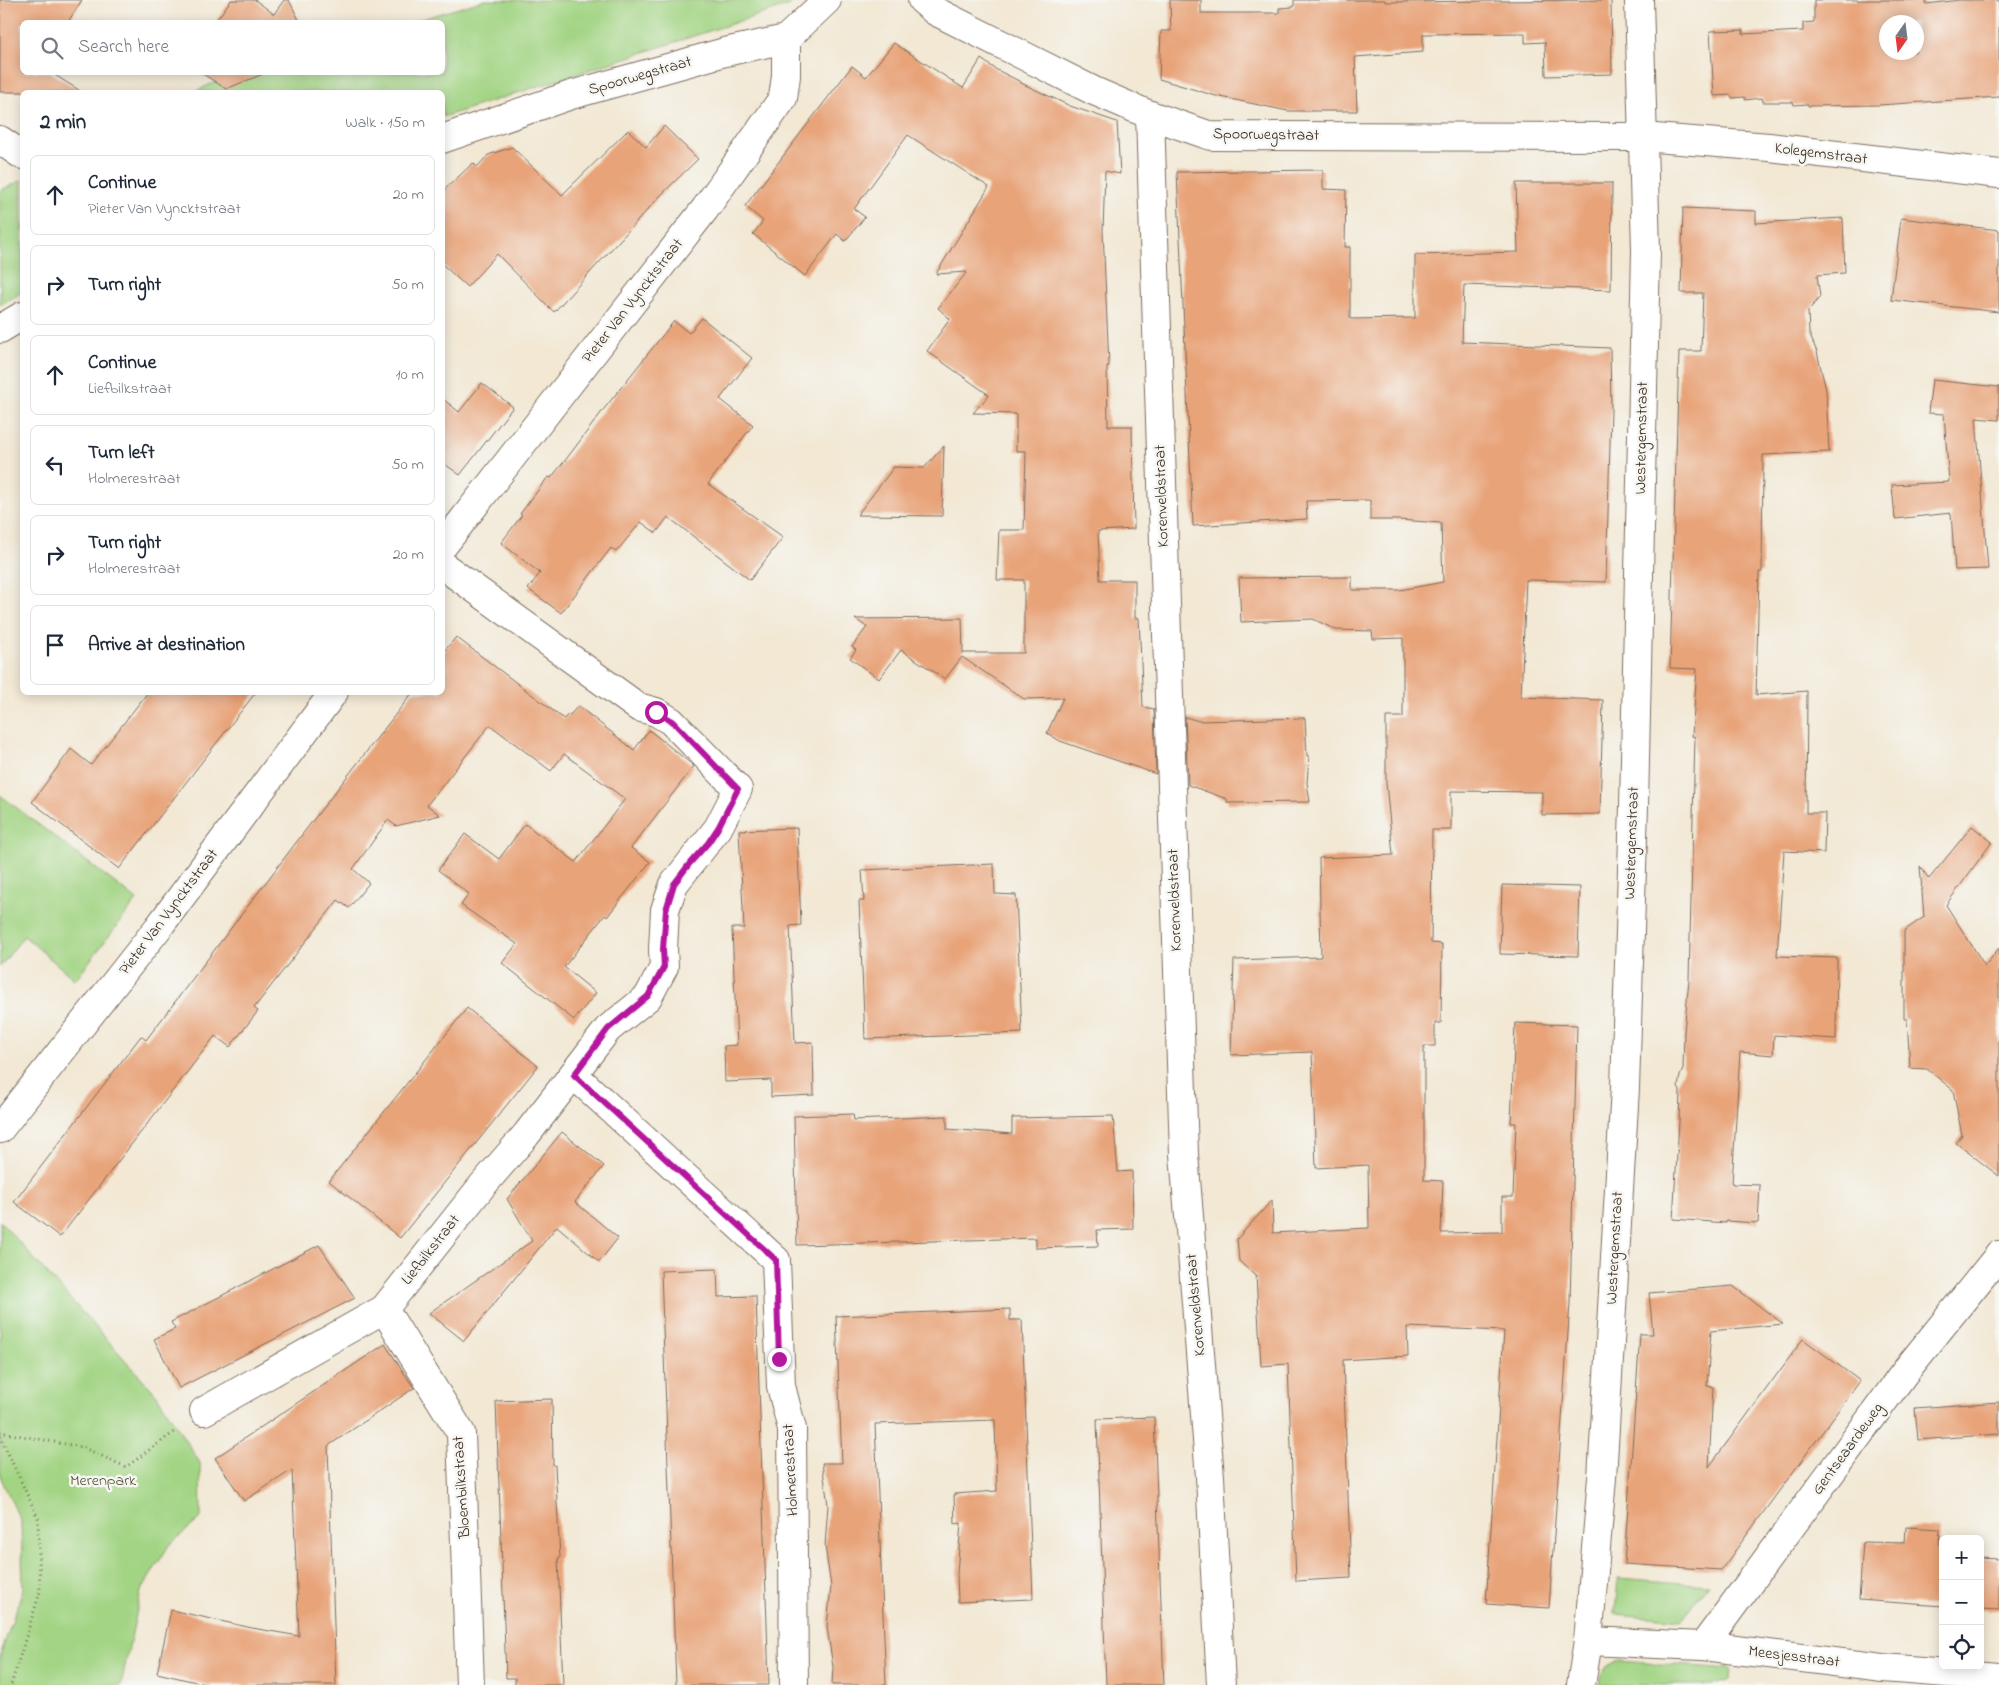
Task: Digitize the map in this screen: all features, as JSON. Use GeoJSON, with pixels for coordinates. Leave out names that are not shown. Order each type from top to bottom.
{"type":"FeatureCollection","features":[{"type":"Feature","properties":{"kind":"street"},"geometry":{"type":"LineString","coordinates":[[786,39],[827,0]]}},
{"type":"Feature","properties":{"kind":"street","name":"Spoorwegstraat"},"geometry":{"type":"LineString","coordinates":[[922,0],[935,11],[1085,86],[1150,115],[1211,136],[1642,137]]}},
{"type":"Feature","properties":{"kind":"street","name":"Westergemstraat"},"geometry":{"type":"LineString","coordinates":[[1581,1685],[1588,1642],[1602,1478],[1625,1088],[1646,250],[1639,0]]}},
{"type":"Feature","properties":{"kind":"street","name":"Spoorwegstraat"},"geometry":{"type":"LineString","coordinates":[[445,138],[571,95],[725,52],[786,39]]}},
{"type":"Feature","properties":{"kind":"street","name":"Pieter Van Vyncktstraat"},"geometry":{"type":"LineString","coordinates":[[445,543],[705,210],[783,98],[786,76],[786,39]]}},
{"type":"Feature","properties":{"kind":"street","name":"Korenveldstraat"},"geometry":{"type":"LineString","coordinates":[[1150,115],[1184,1154],[1210,1477],[1221,1685]]}},
{"type":"Feature","properties":{"kind":"street","name":"Kolegemstraat"},"geometry":{"type":"LineString","coordinates":[[1642,137],[1769,147],[1999,174]]}},
{"type":"Feature","properties":{"kind":"street"},"geometry":{"type":"LineString","coordinates":[[0,140],[20,154]]}},
{"type":"Feature","properties":{"kind":"street"},"geometry":{"type":"LineString","coordinates":[[0,328],[20,317]]}},
{"type":"Feature","properties":{"kind":"street","name":"Liefbilkstraat"},"geometry":{"type":"LineString","coordinates":[[204,1411],[384,1309],[574,1075],[608,1029],[648,996],[664,967],[663,949],[666,910],[674,884],[708,843],[738,789],[672,721],[656,712],[638,707],[445,567]]}},
{"type":"Feature","properties":{"kind":"street","name":"Pieter Van Vyncktstraat"},"geometry":{"type":"LineString","coordinates":[[0,1129],[158,928],[332,695]]}},
{"type":"Feature","properties":{"kind":"street","name":"Holmerestraat"},"geometry":{"type":"LineString","coordinates":[[574,1075],[776,1260],[781,1386],[792,1429],[794,1685]]}},
{"type":"Feature","properties":{"kind":"street","name":"Gentseaardeweg"},"geometry":{"type":"LineString","coordinates":[[1702,1646],[1908,1368],[1999,1255]]}},
{"type":"Feature","properties":{"kind":"street","name":"Bloembilkstraat"},"geometry":{"type":"LineString","coordinates":[[384,1309],[461,1433],[470,1685]]}},
{"type":"Feature","properties":{"kind":"street","name":"Meesjesstraat"},"geometry":{"type":"LineString","coordinates":[[1588,1642],[1702,1646],[1883,1668],[1999,1677]]}},
{"type":"Feature","properties":{"kind":"path"},"geometry":{"type":"LineString","coordinates":[[0,1432],[82,1447],[126,1467],[204,1411]]}},
{"type":"Feature","properties":{"kind":"path"},"geometry":{"type":"LineString","coordinates":[[0,1436],[38,1518],[40,1592],[10,1685]]}},
{"type":"Feature","properties":{"kind":"green space"},"geometry":{"type":"Polygon","coordinates":[[[485,0],[789,0],[790,5],[445,116],[445,90],[198,90],[213,83],[240,75],[445,75],[445,20],[419,20],[485,0]]]}},
{"type":"Feature","properties":{"kind":"green space"},"geometry":{"type":"Polygon","coordinates":[[[20,181],[20,293],[0,305],[0,191],[20,181]]]}},
{"type":"Feature","properties":{"kind":"green space"},"geometry":{"type":"Polygon","coordinates":[[[0,795],[137,900],[75,980],[24,936],[0,967],[0,795]]]}},
{"type":"Feature","properties":{"kind":"green space","name":"Merenpark"},"geometry":{"type":"Polygon","coordinates":[[[0,1221],[156,1394],[200,1463],[201,1518],[169,1545],[141,1591],[121,1685],[0,1685],[0,1656],[23,1590],[21,1522],[0,1476],[0,1221]]]}},
{"type":"Feature","properties":{"kind":"green space"},"geometry":{"type":"Polygon","coordinates":[[[1618,1578],[1709,1585],[1682,1620],[1615,1614],[1618,1578]]]}},
{"type":"Feature","properties":{"kind":"green space"},"geometry":{"type":"Polygon","coordinates":[[[1617,1661],[1732,1669],[1731,1680],[1715,1685],[1600,1685],[1605,1670],[1617,1661]]]}},
{"type":"Feature","properties":{"kind":"building"},"geometry":{"type":"Polygon","coordinates":[[[0,0],[82,0],[69,20],[20,20],[20,75],[55,75],[79,90],[0,92],[0,0]]]}},
{"type":"Feature","properties":{"kind":"building"},"geometry":{"type":"Polygon","coordinates":[[[231,0],[255,0],[274,14],[284,0],[289,0],[299,20],[216,20],[231,0]]]}},
{"type":"Feature","properties":{"kind":"building"},"geometry":{"type":"Polygon","coordinates":[[[1170,0],[1201,0],[1201,13],[1279,13],[1279,8],[1294,7],[1294,0],[1385,0],[1385,2],[1611,0],[1612,74],[1546,76],[1545,42],[1525,43],[1525,33],[1423,34],[1423,52],[1355,57],[1357,111],[1288,111],[1216,96],[1159,79],[1161,31],[1171,31],[1170,0]]]}},
{"type":"Feature","properties":{"kind":"building"},"geometry":{"type":"Polygon","coordinates":[[[1814,0],[1926,0],[1926,4],[1960,0],[1999,0],[1999,97],[1879,105],[1808,106],[1808,104],[1794,105],[1793,102],[1763,102],[1762,98],[1745,100],[1745,97],[1732,98],[1731,95],[1714,96],[1710,31],[1743,30],[1743,34],[1803,31],[1803,23],[1814,22],[1814,0]]]}},
{"type":"Feature","properties":{"kind":"building"},"geometry":{"type":"Polygon","coordinates":[[[894,43],[963,88],[981,59],[1021,83],[1070,106],[1117,122],[1120,174],[1105,171],[1103,231],[1109,366],[1107,366],[1108,426],[1132,426],[1134,529],[1098,531],[1100,580],[1135,580],[1135,618],[1139,618],[1143,707],[1154,709],[1156,774],[1060,741],[1047,733],[1063,698],[1024,699],[962,657],[945,679],[901,650],[879,679],[850,658],[856,650],[852,647],[867,627],[855,619],[962,618],[963,653],[1024,653],[1024,580],[997,580],[999,530],[1024,530],[1026,451],[1016,451],[1016,414],[973,413],[989,395],[927,351],[950,319],[938,308],[967,272],[936,274],[989,187],[908,135],[854,209],[865,217],[845,241],[837,234],[805,276],[753,234],[763,221],[745,206],[852,66],[866,77],[894,43]]]}},
{"type":"Feature","properties":{"kind":"building"},"geometry":{"type":"Polygon","coordinates":[[[205,75],[261,75],[226,89],[205,75]]]}},
{"type":"Feature","properties":{"kind":"building"},"geometry":{"type":"Polygon","coordinates":[[[664,126],[698,159],[662,194],[554,312],[497,254],[467,287],[445,267],[445,189],[473,163],[477,167],[488,155],[512,147],[562,195],[628,130],[646,147],[664,126]]]}},
{"type":"Feature","properties":{"kind":"building"},"geometry":{"type":"Polygon","coordinates":[[[1323,170],[1323,189],[1346,190],[1345,247],[1350,247],[1350,319],[1415,318],[1415,255],[1518,252],[1516,183],[1612,183],[1611,290],[1464,285],[1462,342],[1610,348],[1611,409],[1606,582],[1526,580],[1521,697],[1603,700],[1600,814],[1542,815],[1542,792],[1451,791],[1451,830],[1432,830],[1431,943],[1442,944],[1441,1023],[1435,1023],[1435,1046],[1424,1046],[1424,1180],[1443,1181],[1441,1233],[1502,1232],[1502,1197],[1513,1197],[1516,1123],[1511,1123],[1515,1023],[1577,1025],[1570,1303],[1549,1608],[1486,1604],[1504,1331],[1407,1327],[1408,1356],[1343,1360],[1351,1578],[1296,1581],[1288,1364],[1261,1366],[1256,1275],[1239,1261],[1237,1239],[1272,1200],[1273,1233],[1369,1228],[1368,1165],[1316,1168],[1312,1052],[1231,1055],[1234,960],[1321,957],[1319,858],[1393,855],[1386,783],[1386,717],[1403,717],[1403,638],[1373,639],[1372,631],[1336,630],[1313,619],[1241,622],[1239,578],[1352,577],[1352,590],[1400,590],[1443,582],[1441,523],[1370,520],[1370,500],[1306,501],[1307,519],[1193,526],[1177,172],[1323,170]]]}},
{"type":"Feature","properties":{"kind":"building"},"geometry":{"type":"Polygon","coordinates":[[[1683,208],[1756,211],[1756,223],[1843,218],[1845,273],[1817,275],[1820,297],[1808,311],[1809,333],[1817,352],[1826,390],[1829,452],[1763,455],[1762,572],[1759,572],[1756,695],[1807,691],[1806,813],[1825,813],[1824,853],[1784,851],[1777,956],[1837,958],[1836,1039],[1774,1035],[1773,1055],[1740,1052],[1732,1184],[1760,1185],[1758,1223],[1726,1221],[1726,1223],[1673,1219],[1679,1122],[1680,1091],[1678,1087],[1683,1069],[1689,980],[1695,737],[1692,736],[1697,669],[1670,668],[1679,351],[1701,351],[1703,293],[1681,293],[1683,208]]]}},
{"type":"Feature","properties":{"kind":"building"},"geometry":{"type":"Polygon","coordinates":[[[1901,218],[1999,230],[1999,312],[1891,300],[1901,218]]]}},
{"type":"Feature","properties":{"kind":"building"},"geometry":{"type":"Polygon","coordinates":[[[702,318],[752,358],[720,399],[753,425],[708,484],[783,537],[750,580],[668,517],[656,533],[641,522],[616,552],[611,548],[561,613],[528,589],[540,573],[501,543],[548,477],[551,478],[674,321],[689,333],[702,318]]]}},
{"type":"Feature","properties":{"kind":"building"},"geometry":{"type":"Polygon","coordinates":[[[1932,380],[1999,387],[1999,420],[1976,418],[1988,569],[1955,570],[1951,513],[1895,519],[1892,485],[1949,482],[1944,414],[1928,413],[1932,380]]]}},
{"type":"Feature","properties":{"kind":"building"},"geometry":{"type":"Polygon","coordinates":[[[482,383],[513,407],[460,475],[445,464],[445,400],[459,412],[482,383]]]}},
{"type":"Feature","properties":{"kind":"building"},"geometry":{"type":"Polygon","coordinates":[[[944,446],[942,516],[857,515],[894,467],[924,468],[944,446]]]}},
{"type":"Feature","properties":{"kind":"building"},"geometry":{"type":"Polygon","coordinates":[[[456,637],[564,719],[578,706],[634,750],[649,730],[694,766],[631,848],[650,862],[607,917],[605,915],[564,967],[596,993],[574,1020],[502,963],[517,944],[461,905],[469,894],[438,870],[465,834],[499,859],[525,824],[576,862],[625,799],[564,754],[551,771],[490,725],[427,805],[440,815],[396,826],[388,820],[353,869],[369,883],[349,908],[338,900],[254,1008],[258,1011],[230,1047],[215,1036],[60,1237],[14,1202],[141,1036],[146,1040],[411,695],[445,695],[445,650],[456,637]]]}},
{"type":"Feature","properties":{"kind":"building"},"geometry":{"type":"Polygon","coordinates":[[[146,695],[254,695],[119,869],[32,802],[71,749],[91,765],[146,695]]]}},
{"type":"Feature","properties":{"kind":"building"},"geometry":{"type":"Polygon","coordinates":[[[1185,717],[1199,721],[1305,718],[1307,756],[1309,756],[1307,783],[1310,802],[1227,803],[1227,799],[1188,785],[1185,717]]]}},
{"type":"Feature","properties":{"kind":"building"},"geometry":{"type":"Polygon","coordinates":[[[1972,826],[1992,842],[1946,905],[1985,966],[1999,948],[1999,1176],[1956,1143],[1962,1135],[1953,1090],[1927,1069],[1910,1068],[1907,1019],[1904,1019],[1904,931],[1924,917],[1920,866],[1929,879],[1972,826]]]}},
{"type":"Feature","properties":{"kind":"building"},"geometry":{"type":"Polygon","coordinates":[[[797,828],[801,925],[790,926],[795,1043],[813,1042],[814,1095],[771,1097],[771,1080],[725,1082],[724,1046],[737,1045],[732,928],[744,928],[739,830],[797,828]]]}},
{"type":"Feature","properties":{"kind":"building"},"geometry":{"type":"Polygon","coordinates":[[[994,864],[995,894],[1016,895],[1022,1033],[865,1039],[859,901],[864,901],[862,870],[994,864]]]}},
{"type":"Feature","properties":{"kind":"building"},"geometry":{"type":"Polygon","coordinates":[[[1502,885],[1580,887],[1578,956],[1500,954],[1502,885]]]}},
{"type":"Feature","properties":{"kind":"building"},"geometry":{"type":"Polygon","coordinates":[[[467,1008],[538,1066],[400,1238],[329,1181],[467,1008]]]}},
{"type":"Feature","properties":{"kind":"building"},"geometry":{"type":"Polygon","coordinates":[[[853,1114],[854,1120],[947,1116],[947,1129],[1012,1134],[1012,1118],[1113,1116],[1118,1172],[1132,1171],[1133,1229],[1097,1230],[1098,1246],[1036,1248],[1036,1238],[797,1245],[794,1116],[853,1114]]]}},
{"type":"Feature","properties":{"kind":"building"},"geometry":{"type":"Polygon","coordinates":[[[562,1132],[604,1166],[575,1202],[618,1238],[599,1262],[557,1226],[464,1341],[429,1313],[532,1241],[507,1199],[562,1132]]]}},
{"type":"Feature","properties":{"kind":"building"},"geometry":{"type":"Polygon","coordinates":[[[319,1245],[355,1298],[179,1388],[154,1339],[175,1329],[171,1322],[319,1245]]]}},
{"type":"Feature","properties":{"kind":"building"},"geometry":{"type":"Polygon","coordinates":[[[717,1269],[718,1297],[756,1296],[769,1685],[676,1685],[661,1271],[717,1269]]]}},
{"type":"Feature","properties":{"kind":"building"},"geometry":{"type":"Polygon","coordinates":[[[1733,1286],[1783,1324],[1711,1331],[1707,1386],[1713,1387],[1709,1467],[1803,1339],[1860,1381],[1721,1570],[1624,1564],[1640,1334],[1653,1334],[1649,1293],[1733,1286]]]}},
{"type":"Feature","properties":{"kind":"building"},"geometry":{"type":"Polygon","coordinates":[[[1010,1309],[1010,1320],[1022,1320],[1033,1599],[958,1602],[957,1573],[961,1523],[955,1524],[954,1494],[997,1491],[995,1420],[875,1424],[886,1685],[832,1685],[833,1667],[827,1627],[831,1586],[825,1546],[828,1505],[822,1463],[842,1463],[836,1316],[1010,1309]]]}},
{"type":"Feature","properties":{"kind":"building"},"geometry":{"type":"Polygon","coordinates":[[[385,1344],[414,1388],[328,1446],[336,1685],[209,1685],[157,1673],[171,1610],[252,1628],[299,1636],[292,1470],[244,1501],[215,1458],[385,1344]]]}},
{"type":"Feature","properties":{"kind":"building"},"geometry":{"type":"Polygon","coordinates":[[[552,1399],[553,1465],[555,1465],[560,1558],[558,1558],[563,1685],[515,1685],[515,1678],[506,1678],[496,1401],[552,1399]]]}},
{"type":"Feature","properties":{"kind":"building"},"geometry":{"type":"Polygon","coordinates":[[[1999,1402],[1999,1434],[1918,1440],[1915,1408],[1999,1402]]]}},
{"type":"Feature","properties":{"kind":"building"},"geometry":{"type":"Polygon","coordinates":[[[1154,1417],[1164,1685],[1106,1685],[1097,1419],[1154,1417]]]}},
{"type":"Feature","properties":{"kind":"building"},"geometry":{"type":"Polygon","coordinates":[[[1906,1527],[1940,1529],[1939,1606],[1859,1600],[1863,1542],[1905,1543],[1906,1527]]]}},
{"type":"Feature","properties":{"kind":"building"},"geometry":{"type":"Polygon","coordinates":[[[1984,1558],[1999,1559],[1999,1610],[1984,1609],[1984,1558]]]}},
{"type":"Feature","properties":{"kind":"route"},"geometry":{"type":"LineString","coordinates":[[656,712],[672,721],[738,789],[708,843],[674,884],[666,910],[663,949],[664,967],[648,996],[608,1029],[574,1075],[776,1260],[779,1359]]}}]}
